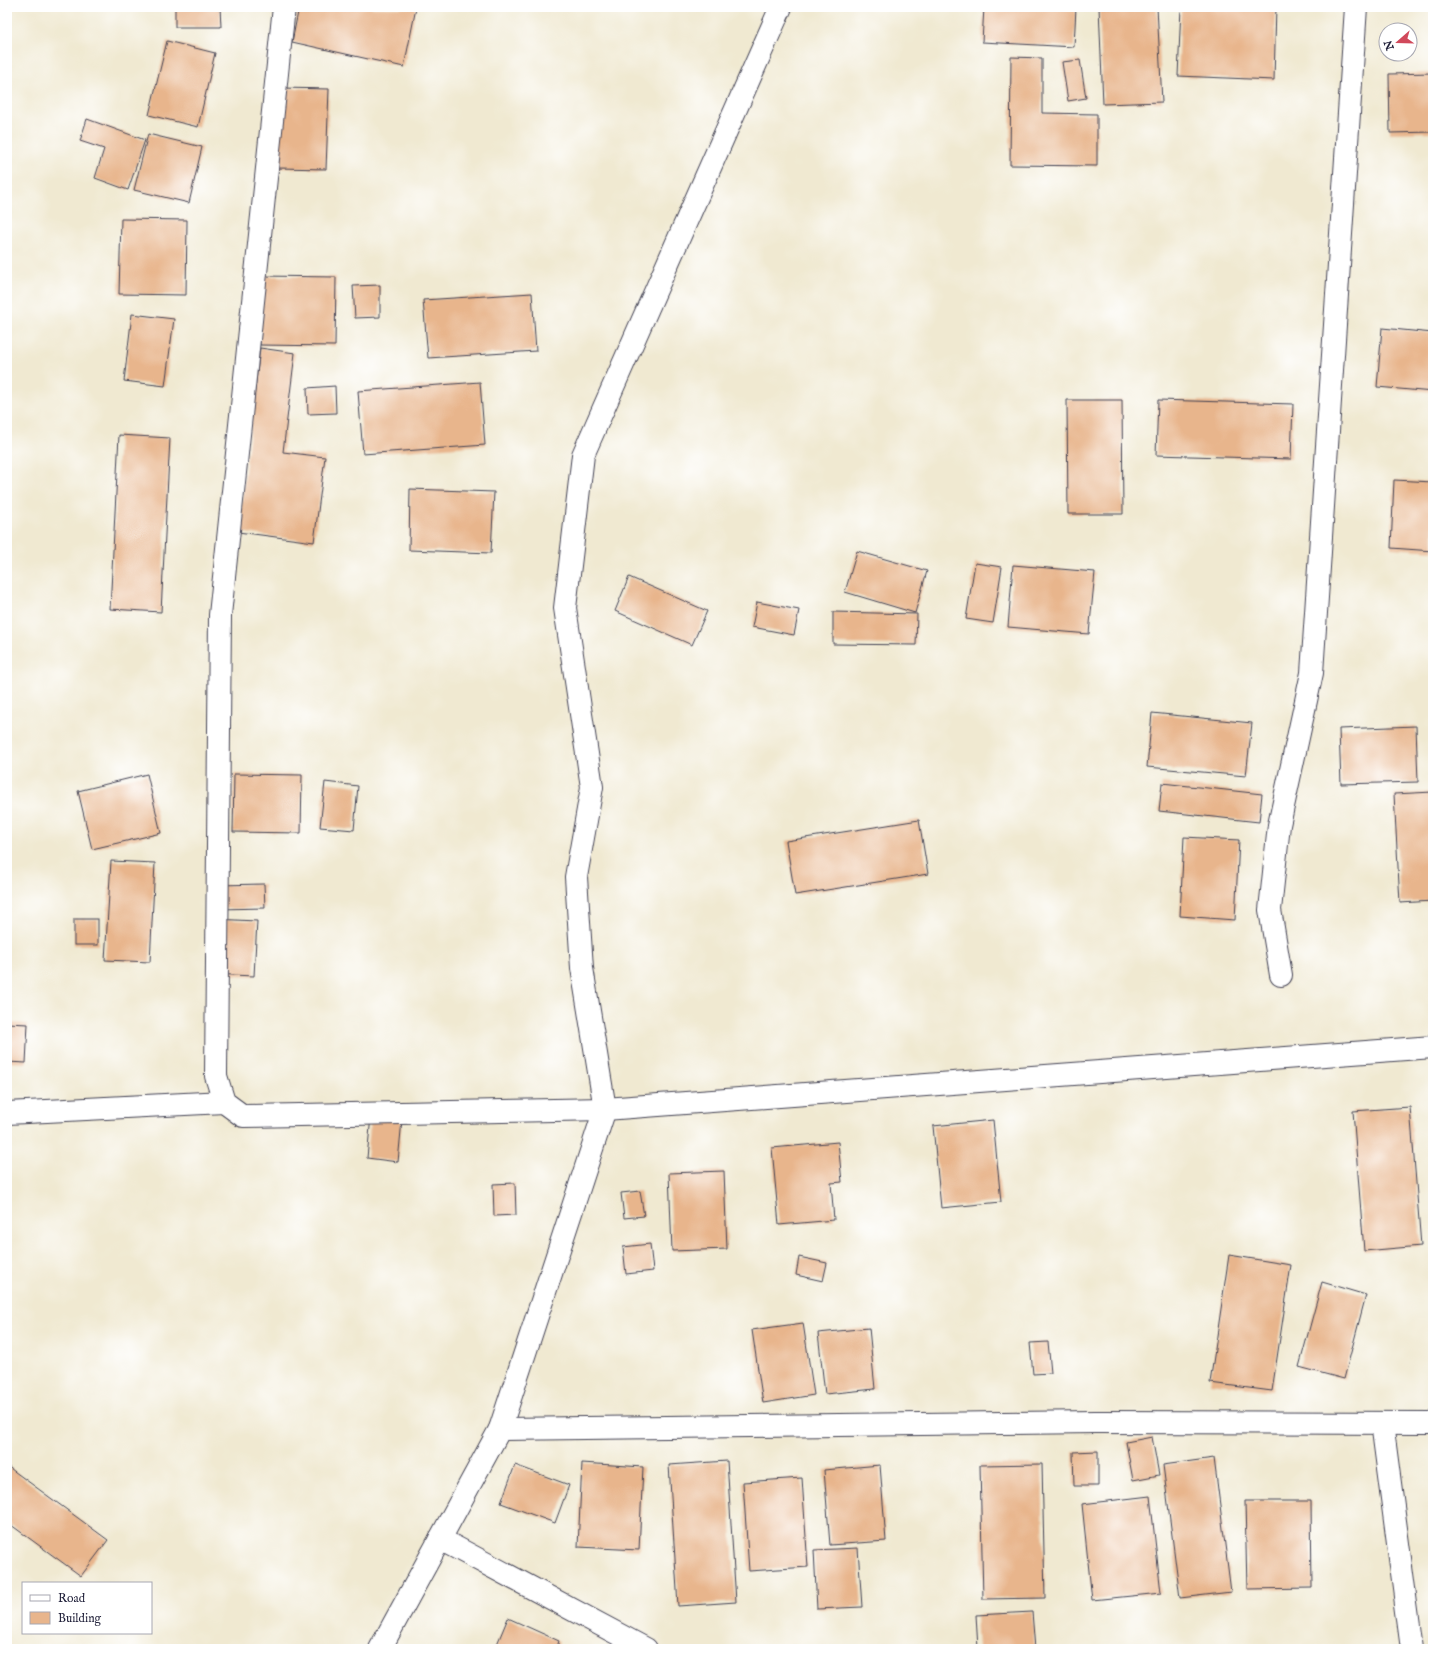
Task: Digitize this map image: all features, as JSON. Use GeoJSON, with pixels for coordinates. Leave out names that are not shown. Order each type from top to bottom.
{"type":"FeatureCollection","features":[{"type":"Feature","properties":{"kind":"street"},"geometry":{"type":"LineString","coordinates":[[284,7],[220,614],[216,1076],[224,1102],[243,1116],[605,1109],[1433,1047]]}},
{"type":"Feature","properties":{"kind":"street"},"geometry":{"type":"LineString","coordinates":[[380,1649],[500,1429],[605,1109],[582,968],[576,877],[592,787],[565,608],[583,455],[781,7]]}},
{"type":"Feature","properties":{"kind":"street"},"geometry":{"type":"LineString","coordinates":[[1281,975],[1270,910],[1279,825],[1312,673],[1356,7]]}},
{"type":"Feature","properties":{"kind":"street"},"geometry":{"type":"LineString","coordinates":[[7,1114],[224,1102]]}},
{"type":"Feature","properties":{"kind":"street"},"geometry":{"type":"LineString","coordinates":[[500,1429],[1096,1422],[1433,1423]]}},
{"type":"Feature","properties":{"kind":"street"},"geometry":{"type":"LineString","coordinates":[[1382,1424],[1412,1649]]}},
{"type":"Feature","properties":{"kind":"street"},"geometry":{"type":"LineString","coordinates":[[440,1539],[646,1649]]}},
{"type":"Feature","properties":{"kind":"building"},"geometry":{"type":"Polygon","coordinates":[[[175,7],[220,7],[221,27],[175,27],[175,7]]]}},
{"type":"Feature","properties":{"kind":"building"},"geometry":{"type":"Polygon","coordinates":[[[299,7],[416,8],[404,67],[292,42],[299,7]]]}},
{"type":"Feature","properties":{"kind":"building"},"geometry":{"type":"Polygon","coordinates":[[[984,7],[1076,7],[1074,47],[982,42],[984,7]]]}},
{"type":"Feature","properties":{"kind":"building"},"geometry":{"type":"Polygon","coordinates":[[[1099,7],[1157,7],[1162,102],[1103,104],[1099,7]]]}},
{"type":"Feature","properties":{"kind":"building"},"geometry":{"type":"Polygon","coordinates":[[[1181,7],[1276,7],[1274,80],[1178,76],[1181,7]]]}},
{"type":"Feature","properties":{"kind":"building"},"geometry":{"type":"Polygon","coordinates":[[[167,41],[215,53],[198,127],[149,115],[167,41]]]}},
{"type":"Feature","properties":{"kind":"building"},"geometry":{"type":"Polygon","coordinates":[[[1011,57],[1042,58],[1042,113],[1097,114],[1097,166],[1010,165],[1011,57]]]}},
{"type":"Feature","properties":{"kind":"building"},"geometry":{"type":"Polygon","coordinates":[[[1080,60],[1086,98],[1068,101],[1062,62],[1080,60]]]}},
{"type":"Feature","properties":{"kind":"building"},"geometry":{"type":"Polygon","coordinates":[[[1433,73],[1433,132],[1390,133],[1389,74],[1433,73]]]}},
{"type":"Feature","properties":{"kind":"building"},"geometry":{"type":"Polygon","coordinates":[[[281,88],[329,89],[326,169],[278,168],[281,88]]]}},
{"type":"Feature","properties":{"kind":"building"},"geometry":{"type":"Polygon","coordinates":[[[87,119],[145,140],[128,190],[95,178],[104,149],[80,141],[87,119]]]}},
{"type":"Feature","properties":{"kind":"building"},"geometry":{"type":"Polygon","coordinates":[[[148,134],[202,147],[189,203],[134,190],[148,134]]]}},
{"type":"Feature","properties":{"kind":"building"},"geometry":{"type":"Polygon","coordinates":[[[121,219],[187,220],[186,295],[119,294],[121,219]]]}},
{"type":"Feature","properties":{"kind":"building"},"geometry":{"type":"Polygon","coordinates":[[[261,276],[336,277],[335,346],[260,345],[261,276]]]}},
{"type":"Feature","properties":{"kind":"building"},"geometry":{"type":"Polygon","coordinates":[[[380,285],[380,317],[355,318],[353,286],[380,285]]]}},
{"type":"Feature","properties":{"kind":"building"},"geometry":{"type":"Polygon","coordinates":[[[532,293],[536,351],[428,358],[423,300],[532,293]]]}},
{"type":"Feature","properties":{"kind":"building"},"geometry":{"type":"Polygon","coordinates":[[[132,314],[174,319],[165,386],[124,381],[132,314]]]}},
{"type":"Feature","properties":{"kind":"building"},"geometry":{"type":"Polygon","coordinates":[[[1382,328],[1433,333],[1433,392],[1377,387],[1382,328]]]}},
{"type":"Feature","properties":{"kind":"building"},"geometry":{"type":"Polygon","coordinates":[[[260,348],[295,353],[283,452],[325,457],[314,542],[238,532],[260,348]]]}},
{"type":"Feature","properties":{"kind":"building"},"geometry":{"type":"Polygon","coordinates":[[[480,382],[485,445],[363,454],[358,391],[480,382]]]}},
{"type":"Feature","properties":{"kind":"building"},"geometry":{"type":"Polygon","coordinates":[[[335,386],[336,413],[308,414],[307,388],[335,386]]]}},
{"type":"Feature","properties":{"kind":"building"},"geometry":{"type":"Polygon","coordinates":[[[1067,400],[1122,400],[1123,514],[1068,514],[1067,400]]]}},
{"type":"Feature","properties":{"kind":"building"},"geometry":{"type":"Polygon","coordinates":[[[1158,400],[1293,404],[1291,459],[1156,455],[1158,400]]]}},
{"type":"Feature","properties":{"kind":"building"},"geometry":{"type":"Polygon","coordinates":[[[119,435],[170,438],[161,612],[110,609],[119,435]]]}},
{"type":"Feature","properties":{"kind":"building"},"geometry":{"type":"Polygon","coordinates":[[[1394,480],[1433,482],[1433,551],[1391,548],[1394,480]]]}},
{"type":"Feature","properties":{"kind":"building"},"geometry":{"type":"Polygon","coordinates":[[[410,489],[494,492],[491,553],[409,550],[410,489]]]}},
{"type":"Feature","properties":{"kind":"building"},"geometry":{"type":"Polygon","coordinates":[[[857,551],[927,571],[915,613],[845,592],[857,551]]]}},
{"type":"Feature","properties":{"kind":"building"},"geometry":{"type":"Polygon","coordinates":[[[975,563],[1002,567],[993,623],[966,619],[975,563]]]}},
{"type":"Feature","properties":{"kind":"building"},"geometry":{"type":"Polygon","coordinates":[[[1013,565],[1095,572],[1089,634],[1008,627],[1013,565]]]}},
{"type":"Feature","properties":{"kind":"building"},"geometry":{"type":"Polygon","coordinates":[[[629,577],[707,611],[692,645],[615,611],[629,577]]]}},
{"type":"Feature","properties":{"kind":"building"},"geometry":{"type":"Polygon","coordinates":[[[757,602],[799,610],[794,635],[752,627],[757,602]]]}},
{"type":"Feature","properties":{"kind":"building"},"geometry":{"type":"Polygon","coordinates":[[[833,612],[917,614],[916,645],[833,644],[833,612]]]}},
{"type":"Feature","properties":{"kind":"building"},"geometry":{"type":"Polygon","coordinates":[[[1152,713],[1252,723],[1246,776],[1147,767],[1152,713]]]}},
{"type":"Feature","properties":{"kind":"building"},"geometry":{"type":"Polygon","coordinates":[[[1416,726],[1418,782],[1341,784],[1339,729],[1416,726]]]}},
{"type":"Feature","properties":{"kind":"building"},"geometry":{"type":"Polygon","coordinates":[[[147,774],[161,833],[92,849],[78,791],[147,774]]]}},
{"type":"Feature","properties":{"kind":"building"},"geometry":{"type":"Polygon","coordinates":[[[234,774],[302,775],[301,833],[233,832],[234,774]]]}},
{"type":"Feature","properties":{"kind":"building"},"geometry":{"type":"Polygon","coordinates":[[[325,782],[358,786],[354,830],[320,827],[325,782]]]}},
{"type":"Feature","properties":{"kind":"building"},"geometry":{"type":"Polygon","coordinates":[[[1162,783],[1262,794],[1259,822],[1159,811],[1162,783]]]}},
{"type":"Feature","properties":{"kind":"building"},"geometry":{"type":"Polygon","coordinates":[[[1433,792],[1433,901],[1400,903],[1394,794],[1433,792]]]}},
{"type":"Feature","properties":{"kind":"building"},"geometry":{"type":"Polygon","coordinates":[[[919,820],[928,874],[795,895],[786,841],[919,820]]]}},
{"type":"Feature","properties":{"kind":"building"},"geometry":{"type":"Polygon","coordinates":[[[1184,837],[1239,840],[1235,920],[1180,916],[1184,837]]]}},
{"type":"Feature","properties":{"kind":"building"},"geometry":{"type":"Polygon","coordinates":[[[111,861],[155,863],[150,962],[105,960],[111,861]]]}},
{"type":"Feature","properties":{"kind":"building"},"geometry":{"type":"Polygon","coordinates":[[[264,884],[265,908],[220,909],[219,885],[264,884]]]}},
{"type":"Feature","properties":{"kind":"building"},"geometry":{"type":"Polygon","coordinates":[[[74,919],[98,919],[98,945],[74,945],[74,919]]]}},
{"type":"Feature","properties":{"kind":"building"},"geometry":{"type":"Polygon","coordinates":[[[213,919],[257,921],[254,976],[211,974],[213,919]]]}},
{"type":"Feature","properties":{"kind":"building"},"geometry":{"type":"Polygon","coordinates":[[[7,1023],[28,1024],[26,1063],[7,1062],[7,1023]]]}},
{"type":"Feature","properties":{"kind":"building"},"geometry":{"type":"Polygon","coordinates":[[[1410,1107],[1421,1246],[1364,1251],[1353,1111],[1410,1107]]]}},
{"type":"Feature","properties":{"kind":"building"},"geometry":{"type":"Polygon","coordinates":[[[371,1116],[402,1120],[398,1162],[367,1158],[371,1116]]]}},
{"type":"Feature","properties":{"kind":"building"},"geometry":{"type":"Polygon","coordinates":[[[993,1120],[1001,1202],[941,1208],[933,1126],[993,1120]]]}},
{"type":"Feature","properties":{"kind":"building"},"geometry":{"type":"Polygon","coordinates":[[[838,1142],[842,1182],[831,1183],[834,1220],[779,1225],[772,1148],[838,1142]]]}},
{"type":"Feature","properties":{"kind":"building"},"geometry":{"type":"Polygon","coordinates":[[[724,1171],[727,1249],[672,1251],[669,1173],[724,1171]]]}},
{"type":"Feature","properties":{"kind":"building"},"geometry":{"type":"Polygon","coordinates":[[[515,1183],[516,1215],[494,1216],[493,1184],[515,1183]]]}},
{"type":"Feature","properties":{"kind":"building"},"geometry":{"type":"Polygon","coordinates":[[[640,1191],[644,1216],[624,1218],[621,1193],[640,1191]]]}},
{"type":"Feature","properties":{"kind":"building"},"geometry":{"type":"Polygon","coordinates":[[[650,1244],[653,1271],[626,1274],[623,1247],[650,1244]]]}},
{"type":"Feature","properties":{"kind":"building"},"geometry":{"type":"Polygon","coordinates":[[[1229,1255],[1291,1265],[1272,1391],[1210,1383],[1229,1255]]]}},
{"type":"Feature","properties":{"kind":"building"},"geometry":{"type":"Polygon","coordinates":[[[799,1257],[827,1263],[823,1281],[796,1275],[799,1257]]]}},
{"type":"Feature","properties":{"kind":"building"},"geometry":{"type":"Polygon","coordinates":[[[1322,1282],[1366,1295],[1344,1379],[1299,1367],[1322,1282]]]}},
{"type":"Feature","properties":{"kind":"building"},"geometry":{"type":"Polygon","coordinates":[[[803,1323],[814,1395],[763,1403],[752,1330],[803,1323]]]}},
{"type":"Feature","properties":{"kind":"building"},"geometry":{"type":"Polygon","coordinates":[[[869,1328],[875,1389],[825,1394],[818,1333],[869,1328]]]}},
{"type":"Feature","properties":{"kind":"building"},"geometry":{"type":"Polygon","coordinates":[[[1048,1342],[1051,1373],[1033,1374],[1030,1343],[1048,1342]]]}},
{"type":"Feature","properties":{"kind":"building"},"geometry":{"type":"Polygon","coordinates":[[[1152,1437],[1159,1475],[1133,1480],[1126,1442],[1152,1437]]]}},
{"type":"Feature","properties":{"kind":"building"},"geometry":{"type":"Polygon","coordinates":[[[1098,1451],[1098,1486],[1074,1486],[1073,1452],[1098,1451]]]}},
{"type":"Feature","properties":{"kind":"building"},"geometry":{"type":"Polygon","coordinates":[[[1214,1458],[1231,1592],[1180,1598],[1163,1465],[1214,1458]]]}},
{"type":"Feature","properties":{"kind":"building"},"geometry":{"type":"Polygon","coordinates":[[[727,1461],[736,1602],[678,1606],[669,1465],[727,1461]]]}},
{"type":"Feature","properties":{"kind":"building"},"geometry":{"type":"Polygon","coordinates":[[[582,1463],[643,1467],[639,1550],[578,1547],[582,1463]]]}},
{"type":"Feature","properties":{"kind":"building"},"geometry":{"type":"Polygon","coordinates":[[[1042,1464],[1045,1598],[983,1599],[980,1465],[1042,1464]]]}},
{"type":"Feature","properties":{"kind":"building"},"geometry":{"type":"Polygon","coordinates":[[[515,1465],[569,1485],[555,1523],[501,1503],[515,1465]]]}},
{"type":"Feature","properties":{"kind":"building"},"geometry":{"type":"Polygon","coordinates":[[[880,1465],[886,1541],[830,1545],[824,1470],[880,1465]]]}},
{"type":"Feature","properties":{"kind":"building"},"geometry":{"type":"Polygon","coordinates":[[[7,1466],[108,1540],[81,1576],[7,1522],[7,1466]]]}},
{"type":"Feature","properties":{"kind":"building"},"geometry":{"type":"Polygon","coordinates":[[[802,1478],[808,1567],[749,1571],[743,1482],[802,1478]]]}},
{"type":"Feature","properties":{"kind":"building"},"geometry":{"type":"Polygon","coordinates":[[[1150,1496],[1161,1593],[1092,1600],[1082,1504],[1150,1496]]]}},
{"type":"Feature","properties":{"kind":"building"},"geometry":{"type":"Polygon","coordinates":[[[1245,1501],[1311,1501],[1312,1588],[1247,1589],[1245,1501]]]}},
{"type":"Feature","properties":{"kind":"building"},"geometry":{"type":"Polygon","coordinates":[[[858,1548],[862,1607],[817,1609],[814,1550],[858,1548]]]}},
{"type":"Feature","properties":{"kind":"building"},"geometry":{"type":"Polygon","coordinates":[[[1032,1612],[1035,1649],[978,1649],[976,1615],[1032,1612]]]}},
{"type":"Feature","properties":{"kind":"building"},"geometry":{"type":"Polygon","coordinates":[[[508,1618],[559,1641],[556,1649],[495,1649],[508,1618]]]}}]}
